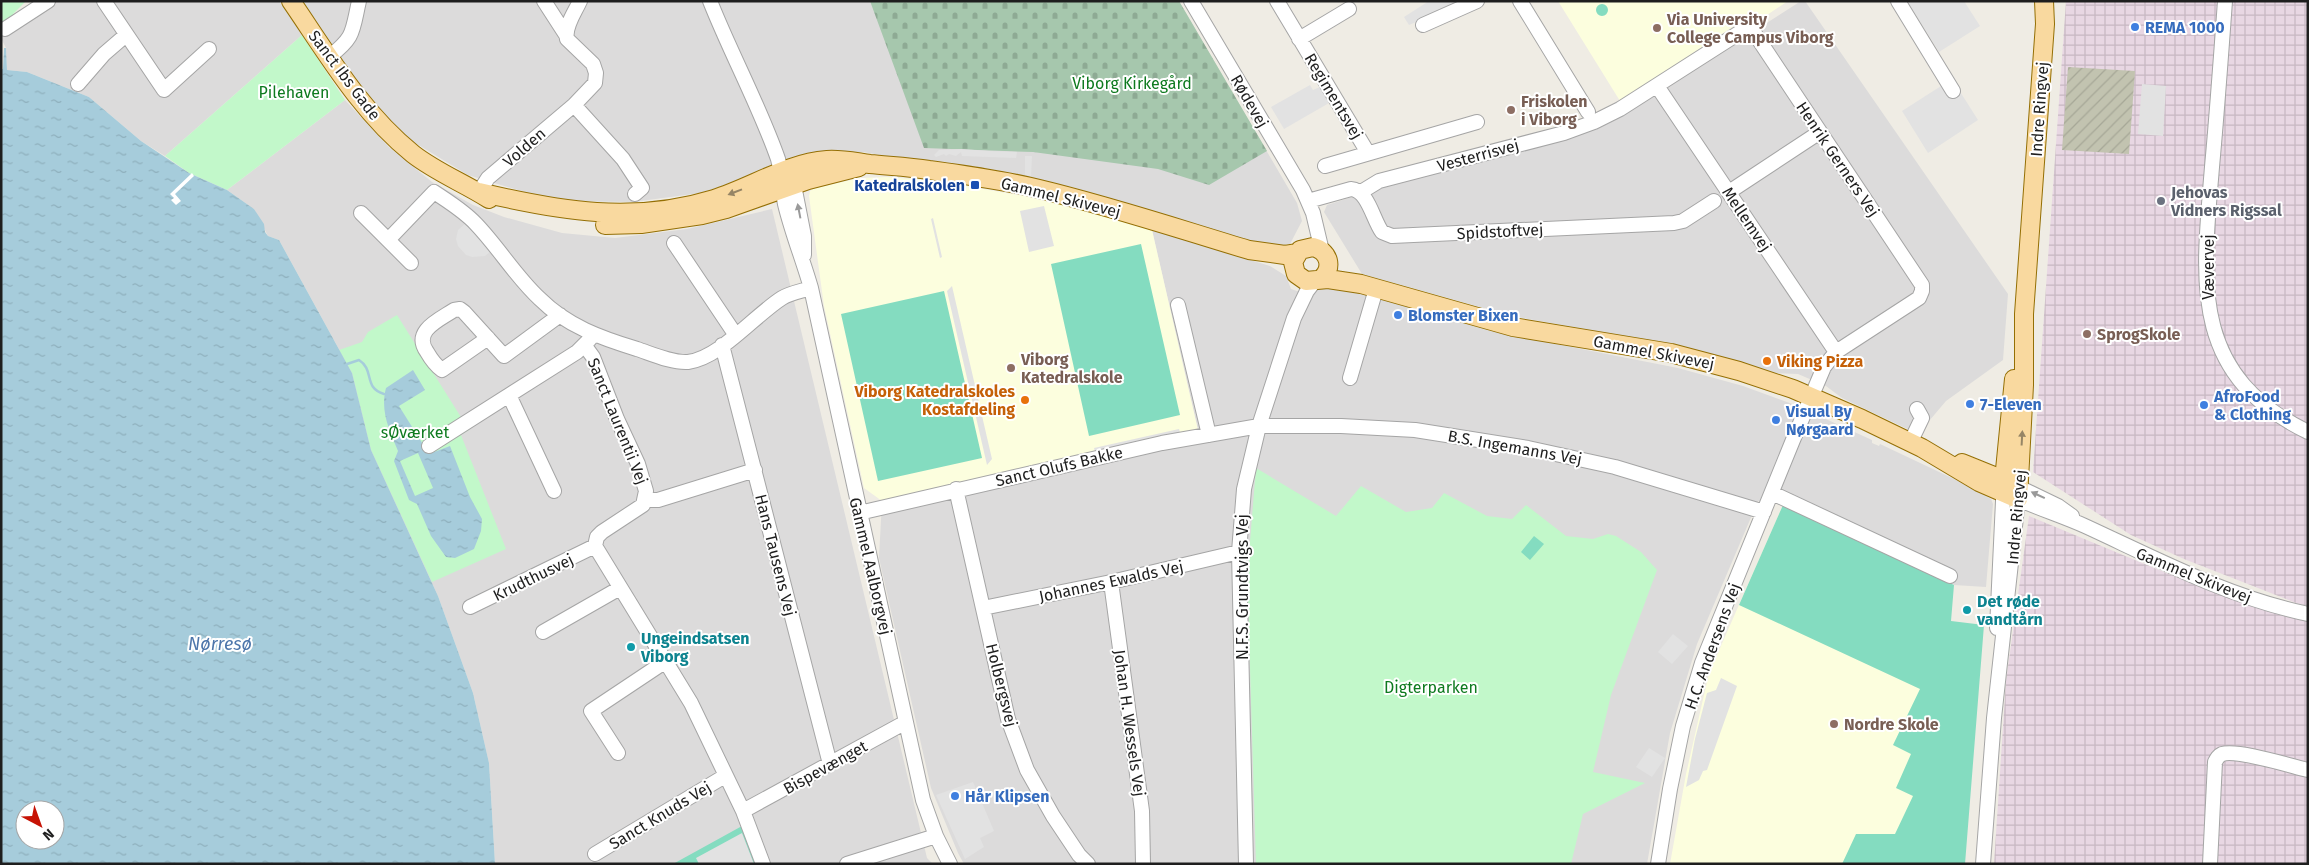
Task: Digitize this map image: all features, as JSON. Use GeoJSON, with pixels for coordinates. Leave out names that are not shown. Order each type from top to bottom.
{"type":"FeatureCollection","features":[{"type":"Feature","properties":{"kind":"main road","name":"Sanct Ibs Gade"},"geometry":{"type":"LineString","coordinates":[[291,1],[359,100],[384,127],[421,159],[502,207],[551,220],[607,225],[641,224],[702,215],[787,179]]}},
{"type":"Feature","properties":{"kind":"main road","name":"Indre Ringvej"},"geometry":{"type":"LineString","coordinates":[[2011,490],[2024,385],[2024,314],[2045,24],[2044,1]]}},
{"type":"Feature","properties":{"kind":"main road","name":"Indre Ringvej"},"geometry":{"type":"LineString","coordinates":[[2045,24],[2050,1]]}},
{"type":"Feature","properties":{"kind":"main road","name":"Gammel Skivevej"},"geometry":{"type":"LineString","coordinates":[[787,179],[869,164],[903,166],[1037,188],[1249,250],[1285,255],[1369,286],[1513,327],[1671,353],[1707,361],[1811,397],[2011,490]]}},
{"type":"Feature","properties":{"kind":"street"},"geometry":{"type":"LineString","coordinates":[[5,29],[48,1]]}},
{"type":"Feature","properties":{"kind":"street"},"geometry":{"type":"LineString","coordinates":[[104,1],[164,90],[209,49]]}},
{"type":"Feature","properties":{"kind":"street"},"geometry":{"type":"LineString","coordinates":[[329,57],[347,43],[351,36],[359,1]]}},
{"type":"Feature","properties":{"kind":"street","name":"Volden"},"geometry":{"type":"LineString","coordinates":[[479,192],[488,178],[574,105],[595,83],[596,73],[593,64],[568,39],[544,1]]}},
{"type":"Feature","properties":{"kind":"street"},"geometry":{"type":"LineString","coordinates":[[566,35],[567,27],[580,1]]}},
{"type":"Feature","properties":{"kind":"street","name":"Gammel Aalborgvej"},"geometry":{"type":"LineString","coordinates":[[710,1],[767,130],[786,158],[787,179],[804,236],[804,263],[923,800],[936,836],[950,864]]}},
{"type":"Feature","properties":{"kind":"street","name":"Rødevej"},"geometry":{"type":"LineString","coordinates":[[1191,1],[1308,202],[1317,224],[1310,265]]}},
{"type":"Feature","properties":{"kind":"street","name":"Regimentsvej"},"geometry":{"type":"LineString","coordinates":[[1277,1],[1368,153]]}},
{"type":"Feature","properties":{"kind":"street"},"geometry":{"type":"LineString","coordinates":[[1423,26],[1477,1]]}},
{"type":"Feature","properties":{"kind":"street"},"geometry":{"type":"LineString","coordinates":[[1520,1],[1588,112]]}},
{"type":"Feature","properties":{"kind":"street"},"geometry":{"type":"LineString","coordinates":[[1898,1],[1953,91]]}},
{"type":"Feature","properties":{"kind":"street","name":"Vævervej"},"geometry":{"type":"LineString","coordinates":[[2225,1],[2205,264],[2209,314],[2216,338],[2226,359],[2245,387],[2274,412],[2308,432]]}},
{"type":"Feature","properties":{"kind":"street","name":"Regimentsvej"},"geometry":{"type":"LineString","coordinates":[[1299,39],[1349,9]]}},
{"type":"Feature","properties":{"kind":"street","name":"Vesterrisvej"},"geometry":{"type":"LineString","coordinates":[[1360,192],[1379,182],[1564,133],[1594,122],[1620,109],[1742,31],[1751,28]]}},
{"type":"Feature","properties":{"kind":"street","name":"Henrik Gerners Vej"},"geometry":{"type":"LineString","coordinates":[[1751,28],[1922,285],[1922,292],[1919,298],[1836,352]]}},
{"type":"Feature","properties":{"kind":"street"},"geometry":{"type":"LineString","coordinates":[[78,84],[104,54],[126,35]]}},
{"type":"Feature","properties":{"kind":"street","name":"Mellemvej"},"geometry":{"type":"LineString","coordinates":[[1657,86],[1836,352]]}},
{"type":"Feature","properties":{"kind":"street"},"geometry":{"type":"LineString","coordinates":[[574,105],[623,159],[642,188],[635,194]]}},
{"type":"Feature","properties":{"kind":"street","name":"Regimentsvej"},"geometry":{"type":"LineString","coordinates":[[1325,166],[1478,122]]}},
{"type":"Feature","properties":{"kind":"street"},"geometry":{"type":"LineString","coordinates":[[1728,192],[1820,132]]}},
{"type":"Feature","properties":{"kind":"street"},"geometry":{"type":"LineString","coordinates":[[1308,202],[1351,189],[1360,192]]}},
{"type":"Feature","properties":{"kind":"street"},"geometry":{"type":"LineString","coordinates":[[388,240],[434,192],[477,224],[519,278],[540,300],[589,340],[672,360],[688,362],[705,356],[722,345],[783,297],[811,288]]}},
{"type":"Feature","properties":{"kind":"street","name":"Spidstoftvej"},"geometry":{"type":"LineString","coordinates":[[1360,192],[1380,229],[1387,235],[1392,236],[1674,223],[1683,221],[1714,201]]}},
{"type":"Feature","properties":{"kind":"street"},"geometry":{"type":"LineString","coordinates":[[361,213],[411,263]]}},
{"type":"Feature","properties":{"kind":"street"},"geometry":{"type":"LineString","coordinates":[[674,242],[736,334]]}},
{"type":"Feature","properties":{"kind":"street","name":"N.F.S. Grundtvigs Vej"},"geometry":{"type":"LineString","coordinates":[[1246,864],[1239,552],[1244,489],[1259,426],[1310,265]]}},
{"type":"Feature","properties":{"kind":"street"},"geometry":{"type":"LineString","coordinates":[[1350,378],[1369,286]]}},
{"type":"Feature","properties":{"kind":"street"},"geometry":{"type":"LineString","coordinates":[[1178,305],[1209,435]]}},
{"type":"Feature","properties":{"kind":"street"},"geometry":{"type":"LineString","coordinates":[[488,338],[442,370],[436,366],[421,341],[422,335],[427,329],[454,310],[460,308],[488,338],[504,356],[560,315]]}},
{"type":"Feature","properties":{"kind":"street"},"geometry":{"type":"LineString","coordinates":[[428,446],[509,396],[589,340]]}},
{"type":"Feature","properties":{"kind":"street","name":"Sanct Laurentii Vej"},"geometry":{"type":"LineString","coordinates":[[589,340],[593,357],[617,419],[646,484],[645,500],[638,510],[602,532],[597,537],[595,546]]}},
{"type":"Feature","properties":{"kind":"street","name":"Hans Tausens Vej"},"geometry":{"type":"LineString","coordinates":[[722,345],[830,764]]}},
{"type":"Feature","properties":{"kind":"street","name":"H.C. Andersens Vej"},"geometry":{"type":"LineString","coordinates":[[1658,864],[1670,789],[1683,726],[1702,663],[1811,397],[1824,367],[1836,352]]}},
{"type":"Feature","properties":{"kind":"street"},"geometry":{"type":"LineString","coordinates":[[509,396],[554,491]]}},
{"type":"Feature","properties":{"kind":"street"},"geometry":{"type":"LineString","coordinates":[[1916,445],[1922,418],[1917,409]]}},
{"type":"Feature","properties":{"kind":"street","name":"Sanct Olufs Bakke"},"geometry":{"type":"LineString","coordinates":[[859,513],[956,489],[1162,443],[1259,426]]}},
{"type":"Feature","properties":{"kind":"street","name":"B.S. Ingemanns Vej"},"geometry":{"type":"LineString","coordinates":[[1259,426],[1341,426],[1415,430],[1516,445],[1615,466],[1764,512]]}},
{"type":"Feature","properties":{"kind":"street"},"geometry":{"type":"LineString","coordinates":[[645,500],[658,500],[754,470]]}},
{"type":"Feature","properties":{"kind":"street","name":"Holbergsvej"},"geometry":{"type":"LineString","coordinates":[[956,489],[1008,719],[1027,770],[1053,816],[1079,855],[1088,864]]}},
{"type":"Feature","properties":{"kind":"street","name":"Gammel Skivevej"},"geometry":{"type":"LineString","coordinates":[[2011,490],[2058,506],[2084,526],[2169,567],[2242,596],[2308,614]]}},
{"type":"Feature","properties":{"kind":"street","name":"Indre Ringvej"},"geometry":{"type":"LineString","coordinates":[[1983,864],[1994,718],[2017,525],[2011,490]]}},
{"type":"Feature","properties":{"kind":"street"},"geometry":{"type":"LineString","coordinates":[[1772,493],[1950,576]]}},
{"type":"Feature","properties":{"kind":"street"},"geometry":{"type":"LineString","coordinates":[[595,546],[691,704],[743,811],[764,864]]}},
{"type":"Feature","properties":{"kind":"street","name":"Krudthusvej"},"geometry":{"type":"LineString","coordinates":[[470,607],[595,546]]}},
{"type":"Feature","properties":{"kind":"street","name":"Johannes Ewalds Vej"},"geometry":{"type":"LineString","coordinates":[[983,608],[1111,582],[1239,552]]}},
{"type":"Feature","properties":{"kind":"street","name":"Johan H. Wessels Vej"},"geometry":{"type":"LineString","coordinates":[[1111,582],[1142,811],[1143,864]]}},
{"type":"Feature","properties":{"kind":"street"},"geometry":{"type":"LineString","coordinates":[[543,632],[620,588]]}},
{"type":"Feature","properties":{"kind":"street"},"geometry":{"type":"LineString","coordinates":[[618,753],[591,711],[666,661]]}},
{"type":"Feature","properties":{"kind":"street","name":"Bispevænget"},"geometry":{"type":"LineString","coordinates":[[743,811],[906,722]]}},
{"type":"Feature","properties":{"kind":"street"},"geometry":{"type":"LineString","coordinates":[[2210,864],[2215,762],[2218,756],[2225,753],[2251,756],[2308,770]]}},
{"type":"Feature","properties":{"kind":"street","name":"Sanct Knuds Vej"},"geometry":{"type":"LineString","coordinates":[[595,854],[725,776]]}},
{"type":"Feature","properties":{"kind":"street"},"geometry":{"type":"LineString","coordinates":[[848,864],[936,836]]}},
{"type":"Feature","properties":{"kind":"shaded area"},"geometry":{"type":"Polygon","coordinates":[[[40,1],[279,1],[302,35],[165,156],[141,141],[89,97],[27,72],[7,70],[6,48],[1,38],[1,27],[40,1]]]}},
{"type":"Feature","properties":{"kind":"shaded area"},"geometry":{"type":"Polygon","coordinates":[[[302,1],[1179,1],[1297,203],[1302,221],[1290,244],[1273,246],[1240,239],[1072,187],[863,152],[799,157],[708,192],[633,202],[554,201],[468,175],[402,135],[361,88],[302,1]]]}},
{"type":"Feature","properties":{"kind":"shaded area"},"geometry":{"type":"Polygon","coordinates":[[[1429,1],[1466,1],[1409,25],[1404,17],[1429,1]]]}},
{"type":"Feature","properties":{"kind":"shaded area"},"geometry":{"type":"Polygon","coordinates":[[[1558,1],[1788,1],[1764,17],[1749,16],[1620,101],[1558,1]]]}},
{"type":"Feature","properties":{"kind":"shaded area"},"geometry":{"type":"Polygon","coordinates":[[[1801,1],[1805,1],[2008,294],[2003,360],[1946,401],[1918,434],[1842,398],[1826,386],[1798,374],[1772,373],[1669,344],[1512,316],[1362,274],[1324,212],[1327,205],[1377,189],[1589,130],[1619,117],[1801,1]]]}},
{"type":"Feature","properties":{"kind":"shaded area"},"geometry":{"type":"Polygon","coordinates":[[[1907,1],[1964,1],[1980,26],[1939,52],[1907,1]]]}},
{"type":"Feature","properties":{"kind":"shaded area"},"geometry":{"type":"Polygon","coordinates":[[[2066,1],[2308,1],[2308,606],[2184,559],[2131,535],[2033,472],[2066,1]]]}},
{"type":"Feature","properties":{"kind":"shaded area"},"geometry":{"type":"Polygon","coordinates":[[[2068,67],[2135,71],[2129,154],[2062,150],[2068,67]]]}},
{"type":"Feature","properties":{"kind":"shaded area"},"geometry":{"type":"Polygon","coordinates":[[[1952,79],[1978,120],[1928,153],[1902,111],[1952,79]]]}},
{"type":"Feature","properties":{"kind":"shaded area"},"geometry":{"type":"Polygon","coordinates":[[[2142,84],[2166,86],[2163,136],[2138,134],[2142,84]]]}},
{"type":"Feature","properties":{"kind":"shaded area"},"geometry":{"type":"Polygon","coordinates":[[[1310,85],[1313,90],[1320,87],[1329,103],[1284,129],[1271,107],[1310,85]]]}},
{"type":"Feature","properties":{"kind":"shaded area"},"geometry":{"type":"Polygon","coordinates":[[[345,100],[389,147],[432,182],[473,205],[504,217],[562,233],[615,238],[687,229],[772,209],[927,858],[933,864],[495,864],[489,763],[473,693],[438,596],[371,450],[352,373],[279,240],[268,236],[254,209],[227,190],[345,100]]]}},
{"type":"Feature","properties":{"kind":"shaded area"},"geometry":{"type":"Polygon","coordinates":[[[961,149],[1017,152],[1016,158],[962,156],[961,152],[956,156],[949,154],[946,156],[944,154],[936,157],[934,155],[939,150],[961,149]]]}},
{"type":"Feature","properties":{"kind":"shaded area"},"geometry":{"type":"Polygon","coordinates":[[[1025,156],[1032,156],[1031,177],[1025,176],[1025,156]]]}},
{"type":"Feature","properties":{"kind":"shaded area","name":"Viborg Katedralskole"},"geometry":{"type":"Polygon","coordinates":[[[887,177],[937,181],[1053,201],[1152,230],[1198,430],[882,501],[864,488],[824,306],[809,196],[810,191],[815,188],[860,178],[887,177]]]}},
{"type":"Feature","properties":{"kind":"shaded area"},"geometry":{"type":"Polygon","coordinates":[[[1044,206],[1054,246],[1029,252],[1020,211],[1044,206]]]}},
{"type":"Feature","properties":{"kind":"shaded area"},"geometry":{"type":"Polygon","coordinates":[[[933,218],[942,257],[940,258],[931,219],[933,218]]]}},
{"type":"Feature","properties":{"kind":"shaded area"},"geometry":{"type":"Polygon","coordinates":[[[466,223],[490,252],[485,256],[472,257],[466,255],[458,246],[456,239],[458,230],[466,223]]]}},
{"type":"Feature","properties":{"kind":"shaded area"},"geometry":{"type":"Polygon","coordinates":[[[1152,230],[1270,266],[1286,276],[1291,289],[1312,296],[1318,289],[1326,286],[1335,286],[1490,331],[1678,368],[1743,386],[1795,405],[1872,440],[1872,443],[1879,446],[1880,444],[1954,479],[1991,499],[1993,504],[1986,587],[1954,585],[1783,505],[1758,501],[1697,644],[1670,733],[1647,864],[964,864],[931,788],[879,558],[882,501],[1198,430],[1152,230]]]}},
{"type":"Feature","properties":{"kind":"shaded area"},"geometry":{"type":"Polygon","coordinates":[[[952,286],[992,459],[987,465],[947,291],[952,286]]]}},
{"type":"Feature","properties":{"kind":"shaded area"},"geometry":{"type":"Polygon","coordinates":[[[1179,429],[1181,436],[1096,455],[1094,448],[1179,429]]]}},
{"type":"Feature","properties":{"kind":"shaded area","name":"Nordre Skole"},"geometry":{"type":"Polygon","coordinates":[[[1783,505],[1946,623],[1963,864],[1670,864],[1686,774],[1709,673],[1783,505]]]}},
{"type":"Feature","properties":{"kind":"shaded area"},"geometry":{"type":"Polygon","coordinates":[[[2029,516],[2200,587],[2280,615],[2308,621],[2308,864],[1994,864],[2006,681],[2029,516]]]}},
{"type":"Feature","properties":{"kind":"shaded area"},"geometry":{"type":"Polygon","coordinates":[[[1673,634],[1688,646],[1672,664],[1658,652],[1673,634]]]}},
{"type":"Feature","properties":{"kind":"shaded area"},"geometry":{"type":"Polygon","coordinates":[[[1721,678],[1737,686],[1707,770],[1703,771],[1699,780],[1686,787],[1695,739],[1707,693],[1716,690],[1721,678]]]}},
{"type":"Feature","properties":{"kind":"shaded area"},"geometry":{"type":"Polygon","coordinates":[[[1649,748],[1665,758],[1652,777],[1636,767],[1649,748]]]}},
{"type":"Feature","properties":{"kind":"shaded area"},"geometry":{"type":"Polygon","coordinates":[[[973,782],[994,831],[980,838],[984,847],[965,859],[936,795],[973,782]]]}},
{"type":"Feature","properties":{"kind":"shaded area"},"geometry":{"type":"Polygon","coordinates":[[[742,833],[754,864],[699,864],[696,858],[742,833]]]}},
{"type":"Feature","properties":{"kind":"green space"},"geometry":{"type":"Polygon","coordinates":[[[1,1],[26,1],[13,14],[14,18],[1,27],[1,1]]]}},
{"type":"Feature","properties":{"kind":"green space","name":"Viborg Kirkegård"},"geometry":{"type":"Polygon","coordinates":[[[870,1],[1179,1],[1267,151],[1209,185],[1158,169],[1033,152],[924,148],[870,1]]]}},
{"type":"Feature","properties":{"kind":"green space"},"geometry":{"type":"Polygon","coordinates":[[[1600,4],[1604,4],[1608,10],[1604,16],[1600,16],[1596,12],[1596,8],[1600,4]]]}},
{"type":"Feature","properties":{"kind":"green space","name":"Pilehaven"},"geometry":{"type":"Polygon","coordinates":[[[302,35],[345,100],[227,190],[189,173],[165,156],[302,35]]]}},
{"type":"Feature","properties":{"kind":"green space"},"geometry":{"type":"Polygon","coordinates":[[[1141,244],[1180,415],[1089,436],[1051,264],[1141,244]]]}},
{"type":"Feature","properties":{"kind":"green space"},"geometry":{"type":"Polygon","coordinates":[[[944,291],[982,458],[878,481],[841,314],[944,291]]]}},
{"type":"Feature","properties":{"kind":"green space","name":"sØværket"},"geometry":{"type":"Polygon","coordinates":[[[397,315],[469,430],[461,435],[506,549],[432,582],[371,450],[352,373],[339,350],[362,342],[368,332],[397,315]]]}},
{"type":"Feature","properties":{"kind":"green space","name":"Digterparken"},"geometry":{"type":"Polygon","coordinates":[[[1256,468],[1336,516],[1361,486],[1406,512],[1432,508],[1444,493],[1487,516],[1512,519],[1526,505],[1566,536],[1593,539],[1608,534],[1616,536],[1641,552],[1657,570],[1611,695],[1593,772],[1645,783],[1583,814],[1571,864],[1256,864],[1248,603],[1249,554],[1256,468]]]}},
{"type":"Feature","properties":{"kind":"green space"},"geometry":{"type":"Polygon","coordinates":[[[1783,505],[1954,585],[1951,621],[1984,625],[1965,864],[1842,864],[1856,834],[1895,834],[1913,796],[1896,788],[1911,754],[1893,745],[1920,689],[1739,605],[1783,505]]]}},
{"type":"Feature","properties":{"kind":"green space"},"geometry":{"type":"Polygon","coordinates":[[[1534,536],[1544,544],[1530,560],[1521,552],[1534,536]]]}},
{"type":"Feature","properties":{"kind":"green space"},"geometry":{"type":"Polygon","coordinates":[[[742,826],[756,864],[673,864],[742,826]]]}},
{"type":"Feature","properties":{"kind":"water","name":"Nørresø"},"geometry":{"type":"Polygon","coordinates":[[[4,48],[6,48],[7,70],[27,72],[89,97],[141,141],[189,173],[227,190],[254,209],[264,224],[265,232],[268,236],[279,240],[352,373],[371,450],[438,596],[473,693],[489,763],[495,864],[1,864],[1,69],[3,69],[4,48]]]}},
{"type":"Feature","properties":{"kind":"water"},"geometry":{"type":"Polygon","coordinates":[[[413,370],[425,390],[399,406],[429,454],[450,446],[470,497],[482,519],[481,531],[474,549],[455,558],[446,557],[431,536],[417,504],[409,500],[394,461],[398,451],[385,412],[384,396],[386,388],[413,370]],[[418,453],[400,461],[415,496],[433,488],[418,453]]]}},
{"type":"Feature","properties":{"kind":"pier"},"geometry":{"type":"Polygon","coordinates":[[[192,173],[194,176],[175,194],[181,201],[176,205],[171,200],[174,198],[170,194],[192,173]]]}},
{"type":"Feature","properties":{"kind":"waterway"},"geometry":{"type":"LineString","coordinates":[[347,364],[359,360],[364,364],[373,388],[384,394]]}},
{"type":"Feature","properties":{"kind":"place","name":"REMA 1000"},"geometry":{"type":"Point","coordinates":[2135,27]}},
{"type":"Feature","properties":{"kind":"place","name":"Via University College Campus Viborg"},"geometry":{"type":"Point","coordinates":[1657,28]}},
{"type":"Feature","properties":{"kind":"place","name":"Friskolen i Viborg"},"geometry":{"type":"Point","coordinates":[1511,110]}},
{"type":"Feature","properties":{"kind":"place","name":"Katedralskolen"},"geometry":{"type":"Point","coordinates":[975,185]}},
{"type":"Feature","properties":{"kind":"place","name":"Jehovas Vidners Rigssal"},"geometry":{"type":"Point","coordinates":[2161,201]}},
{"type":"Feature","properties":{"kind":"place","name":"Blomster Bixen"},"geometry":{"type":"Point","coordinates":[1398,315]}},
{"type":"Feature","properties":{"kind":"place","name":"SprogSkole"},"geometry":{"type":"Point","coordinates":[2087,334]}},
{"type":"Feature","properties":{"kind":"place","name":"Viking Pizza"},"geometry":{"type":"Point","coordinates":[1767,361]}},
{"type":"Feature","properties":{"kind":"place","name":"Viborg Katedralskole"},"geometry":{"type":"Point","coordinates":[1011,368]}},
{"type":"Feature","properties":{"kind":"place","name":"Viborg Katedralskoles Kostafdeling"},"geometry":{"type":"Point","coordinates":[1025,400]}},
{"type":"Feature","properties":{"kind":"place","name":"7-Eleven"},"geometry":{"type":"Point","coordinates":[1970,404]}},
{"type":"Feature","properties":{"kind":"place","name":"AfroFood & Clothing"},"geometry":{"type":"Point","coordinates":[2204,405]}},
{"type":"Feature","properties":{"kind":"place","name":"Visual By Nørgaard"},"geometry":{"type":"Point","coordinates":[1776,420]}},
{"type":"Feature","properties":{"kind":"place","name":"Det røde vandtårn"},"geometry":{"type":"Point","coordinates":[1967,610]}},
{"type":"Feature","properties":{"kind":"place","name":"Ungeindsatsen Viborg"},"geometry":{"type":"Point","coordinates":[631,647]}},
{"type":"Feature","properties":{"kind":"place","name":"Nordre Skole"},"geometry":{"type":"Point","coordinates":[1834,724]}},
{"type":"Feature","properties":{"kind":"place","name":"Hår Klipsen"},"geometry":{"type":"Point","coordinates":[955,796]}}]}
